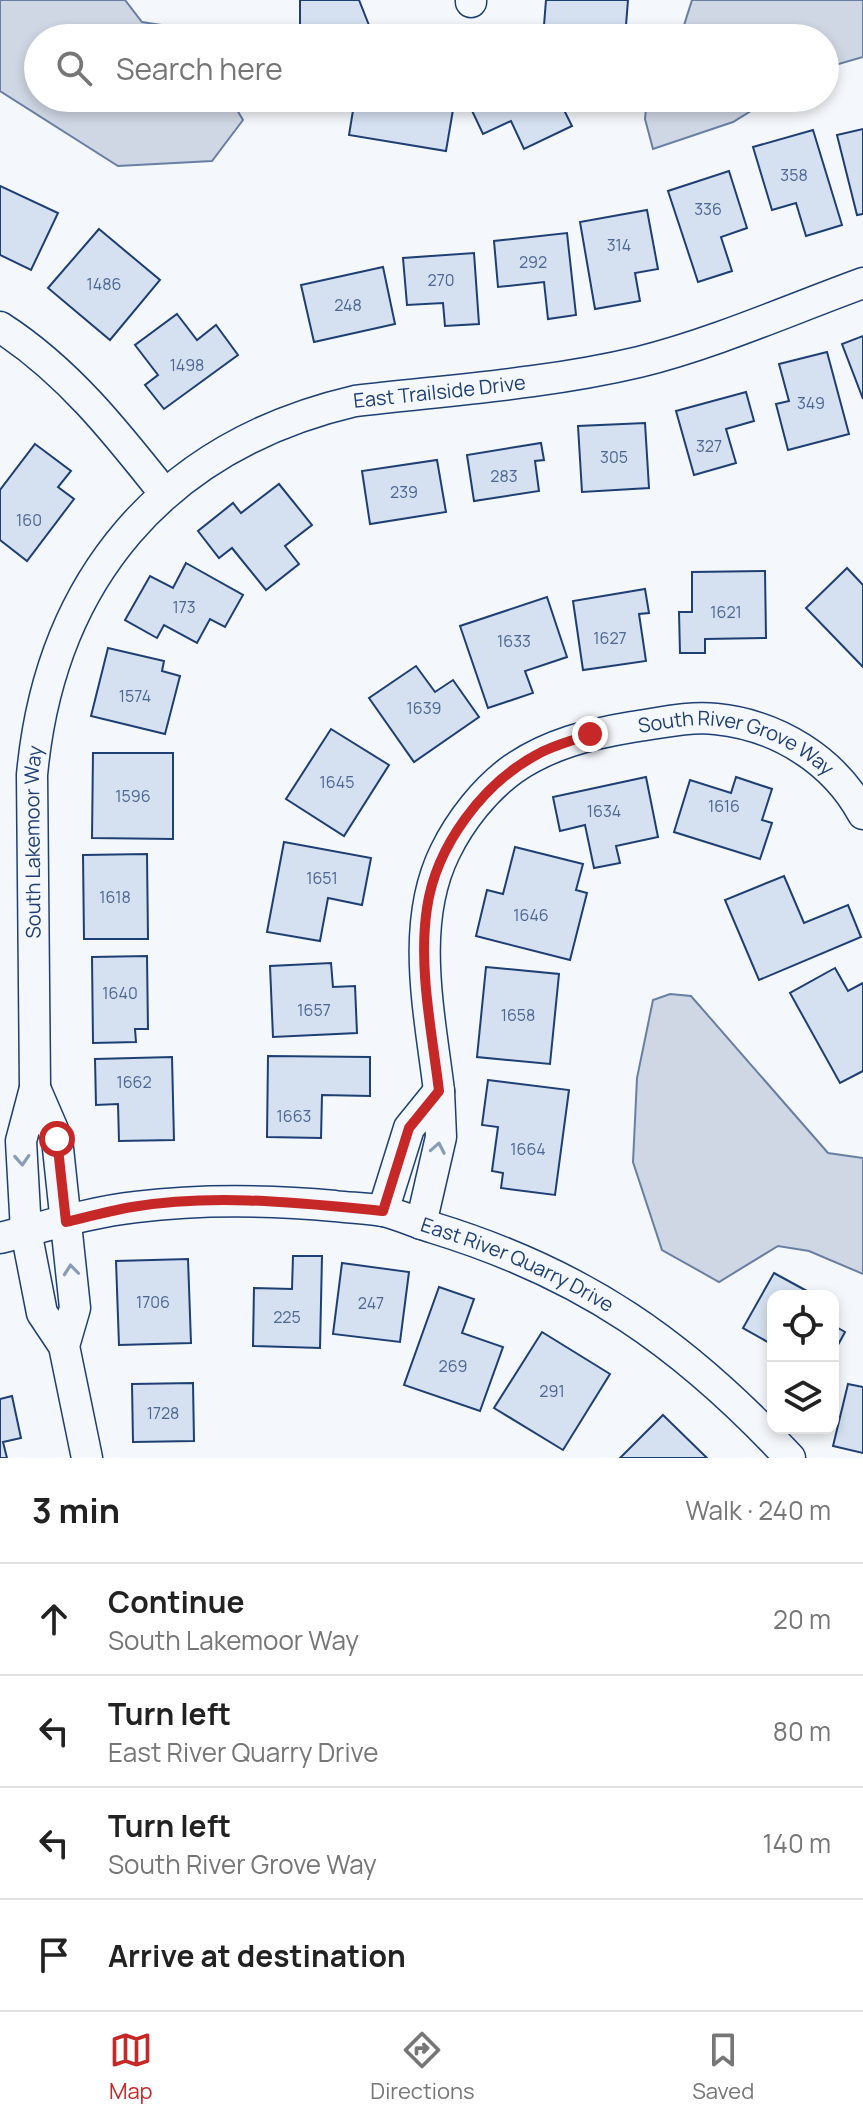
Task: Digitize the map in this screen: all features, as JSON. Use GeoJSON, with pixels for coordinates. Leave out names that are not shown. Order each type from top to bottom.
{"type":"FeatureCollection","features":[{"type":"Feature","properties":{"kind":"street","name":"East Trailside Drive"},"geometry":{"type":"LineString","coordinates":[[80,603],[118,544],[165,494],[238,443],[295,417],[355,401],[578,374],[640,362],[863,283]]}},
{"type":"Feature","properties":{"kind":"street"},"geometry":{"type":"LineString","coordinates":[[0,327],[63,377],[108,422],[165,494]]}},
{"type":"Feature","properties":{"kind":"street","name":"South Lakemoor Way"},"geometry":{"type":"LineString","coordinates":[[80,603],[56,653],[45,690],[33,761],[35,1088],[21,1141],[13,1234],[42,1313],[64,1346],[87,1458]]}},
{"type":"Feature","properties":{"kind":"street","name":"South River Grove Way"},"geometry":{"type":"LineString","coordinates":[[421,1224],[441,1137],[425,967],[427,907],[444,854],[471,809],[511,770],[540,752],[590,734],[674,721],[715,719],[755,726],[793,742],[822,763],[863,814]]}},
{"type":"Feature","properties":{"kind":"street","name":"South Lakemoor Way"},"geometry":{"type":"LineString","coordinates":[[35,1088],[57,1139],[75,1308],[64,1346]]}},
{"type":"Feature","properties":{"kind":"street"},"geometry":{"type":"LineString","coordinates":[[383,1211],[409,1128],[439,1091]]}},
{"type":"Feature","properties":{"kind":"street","name":"East River Quarry Drive"},"geometry":{"type":"LineString","coordinates":[[13,1234],[133,1207],[218,1200],[280,1201],[383,1211],[519,1258],[621,1311],[703,1372],[741,1406],[781,1455]]}},
{"type":"Feature","properties":{"kind":"shaded area"},"geometry":{"type":"Polygon","coordinates":[[[0,0],[125,0],[142,22],[155,24],[24,24],[24,106],[0,91],[0,0]]]}},
{"type":"Feature","properties":{"kind":"shaded area"},"geometry":{"type":"Polygon","coordinates":[[[692,0],[863,0],[863,57],[839,64],[839,24],[684,24],[692,0]]]}},
{"type":"Feature","properties":{"kind":"shaded area"},"geometry":{"type":"Polygon","coordinates":[[[33,112],[238,112],[243,120],[212,161],[118,166],[33,112]]]}},
{"type":"Feature","properties":{"kind":"shaded area"},"geometry":{"type":"Polygon","coordinates":[[[646,112],[749,112],[733,122],[653,149],[646,112]]]}},
{"type":"Feature","properties":{"kind":"shaded area"},"geometry":{"type":"Polygon","coordinates":[[[670,994],[691,996],[828,1153],[863,1158],[863,1274],[809,1251],[778,1246],[719,1282],[662,1250],[633,1162],[637,1078],[653,1000],[670,994]]]}},
{"type":"Feature","properties":{"kind":"building"},"geometry":{"type":"Polygon","coordinates":[[[300,0],[359,0],[368,24],[300,24],[300,0]]]}},
{"type":"Feature","properties":{"kind":"building"},"geometry":{"type":"Polygon","coordinates":[[[546,0],[628,0],[626,24],[544,24],[546,0]]]}},
{"type":"Feature","properties":{"kind":"building"},"geometry":{"type":"Polygon","coordinates":[[[353,112],[453,112],[446,151],[349,135],[353,112]]]}},
{"type":"Feature","properties":{"kind":"building"},"geometry":{"type":"Polygon","coordinates":[[[473,112],[565,112],[572,126],[524,149],[511,121],[483,134],[473,112]]]}},
{"type":"Feature","properties":{"kind":"building"},"geometry":{"type":"Polygon","coordinates":[[[863,129],[863,214],[857,215],[837,135],[863,129]]]}},
{"type":"Feature","properties":{"kind":"building"},"geometry":{"type":"Polygon","coordinates":[[[813,130],[842,225],[806,236],[796,203],[772,210],[753,147],[813,130]]]}},
{"type":"Feature","properties":{"kind":"building"},"geometry":{"type":"Polygon","coordinates":[[[729,171],[747,228],[721,237],[732,271],[698,282],[668,191],[729,171]]]}},
{"type":"Feature","properties":{"kind":"building"},"geometry":{"type":"Polygon","coordinates":[[[0,186],[58,213],[31,270],[0,255],[0,186]]]}},
{"type":"Feature","properties":{"kind":"building"},"geometry":{"type":"Polygon","coordinates":[[[647,210],[658,269],[635,273],[640,301],[595,309],[580,222],[647,210]]]}},
{"type":"Feature","properties":{"kind":"building"},"geometry":{"type":"Polygon","coordinates":[[[99,229],[160,280],[110,340],[48,288],[99,229]]]}},
{"type":"Feature","properties":{"kind":"building"},"geometry":{"type":"Polygon","coordinates":[[[567,233],[576,315],[548,319],[544,282],[498,287],[494,241],[567,233]]]}},
{"type":"Feature","properties":{"kind":"building"},"geometry":{"type":"Polygon","coordinates":[[[474,253],[479,324],[445,326],[443,303],[407,305],[403,258],[474,253]]]}},
{"type":"Feature","properties":{"kind":"building"},"geometry":{"type":"Polygon","coordinates":[[[383,267],[395,324],[314,342],[301,285],[383,267]]]}},
{"type":"Feature","properties":{"kind":"building"},"geometry":{"type":"Polygon","coordinates":[[[177,314],[197,340],[216,325],[238,355],[164,409],[145,385],[158,375],[135,345],[177,314]]]}},
{"type":"Feature","properties":{"kind":"building"},"geometry":{"type":"Polygon","coordinates":[[[863,336],[863,399],[842,344],[863,336]]]}},
{"type":"Feature","properties":{"kind":"building"},"geometry":{"type":"Polygon","coordinates":[[[827,352],[849,434],[788,450],[776,404],[789,401],[779,364],[827,352]]]}},
{"type":"Feature","properties":{"kind":"building"},"geometry":{"type":"Polygon","coordinates":[[[746,392],[754,421],[726,429],[736,463],[694,475],[676,411],[746,392]]]}},
{"type":"Feature","properties":{"kind":"building"},"geometry":{"type":"Polygon","coordinates":[[[645,423],[649,488],[582,492],[578,426],[645,423]]]}},
{"type":"Feature","properties":{"kind":"building"},"geometry":{"type":"Polygon","coordinates":[[[541,443],[544,460],[535,461],[539,491],[474,501],[467,455],[541,443]]]}},
{"type":"Feature","properties":{"kind":"building"},"geometry":{"type":"Polygon","coordinates":[[[35,444],[71,471],[58,487],[74,499],[27,561],[0,540],[0,490],[35,444]]]}},
{"type":"Feature","properties":{"kind":"building"},"geometry":{"type":"Polygon","coordinates":[[[437,460],[446,512],[370,524],[362,471],[437,460]]]}},
{"type":"Feature","properties":{"kind":"building"},"geometry":{"type":"Polygon","coordinates":[[[279,484],[312,525],[285,546],[299,564],[266,590],[232,548],[219,558],[198,531],[233,503],[241,513],[279,484]]]}},
{"type":"Feature","properties":{"kind":"building"},"geometry":{"type":"Polygon","coordinates":[[[186,563],[243,595],[225,627],[210,619],[197,643],[164,625],[157,638],[125,620],[150,576],[173,588],[186,563]]]}},
{"type":"Feature","properties":{"kind":"building"},"geometry":{"type":"Polygon","coordinates":[[[847,568],[863,585],[863,667],[806,608],[847,568]]]}},
{"type":"Feature","properties":{"kind":"building"},"geometry":{"type":"Polygon","coordinates":[[[765,571],[766,638],[705,639],[705,653],[680,653],[679,612],[692,612],[692,572],[765,571]]]}},
{"type":"Feature","properties":{"kind":"building"},"geometry":{"type":"Polygon","coordinates":[[[645,589],[649,613],[639,614],[646,661],[583,670],[573,601],[645,589]]]}},
{"type":"Feature","properties":{"kind":"building"},"geometry":{"type":"Polygon","coordinates":[[[547,597],[567,657],[525,671],[533,693],[488,708],[460,626],[547,597]]]}},
{"type":"Feature","properties":{"kind":"building"},"geometry":{"type":"Polygon","coordinates":[[[108,648],[164,661],[162,671],[180,676],[165,734],[91,716],[108,648]]]}},
{"type":"Feature","properties":{"kind":"building"},"geometry":{"type":"Polygon","coordinates":[[[416,666],[435,692],[453,680],[479,717],[414,762],[369,698],[416,666]]]}},
{"type":"Feature","properties":{"kind":"building"},"geometry":{"type":"Polygon","coordinates":[[[331,729],[389,765],[344,836],[286,799],[331,729]]]}},
{"type":"Feature","properties":{"kind":"building"},"geometry":{"type":"Polygon","coordinates":[[[93,753],[173,753],[173,839],[92,838],[93,753]]]}},
{"type":"Feature","properties":{"kind":"building"},"geometry":{"type":"Polygon","coordinates":[[[646,777],[658,837],[616,846],[620,863],[594,868],[585,825],[560,831],[553,797],[646,777]]]}},
{"type":"Feature","properties":{"kind":"building"},"geometry":{"type":"Polygon","coordinates":[[[736,777],[772,789],[762,820],[772,823],[760,859],[674,832],[690,780],[731,793],[736,777]]]}},
{"type":"Feature","properties":{"kind":"building"},"geometry":{"type":"Polygon","coordinates":[[[284,842],[371,858],[362,905],[328,898],[320,941],[267,932],[284,842]]]}},
{"type":"Feature","properties":{"kind":"building"},"geometry":{"type":"Polygon","coordinates":[[[515,847],[583,864],[576,890],[587,893],[570,960],[476,936],[487,890],[503,894],[515,847]]]}},
{"type":"Feature","properties":{"kind":"building"},"geometry":{"type":"Polygon","coordinates":[[[147,854],[148,939],[84,939],[83,855],[147,854]]]}},
{"type":"Feature","properties":{"kind":"building"},"geometry":{"type":"Polygon","coordinates":[[[784,876],[804,923],[848,905],[861,937],[759,980],[725,900],[784,876]]]}},
{"type":"Feature","properties":{"kind":"building"},"geometry":{"type":"Polygon","coordinates":[[[147,956],[148,1029],[135,1029],[136,1042],[93,1043],[92,957],[147,956]]]}},
{"type":"Feature","properties":{"kind":"building"},"geometry":{"type":"Polygon","coordinates":[[[331,963],[333,987],[355,986],[357,1033],[273,1037],[270,966],[331,963]]]}},
{"type":"Feature","properties":{"kind":"building"},"geometry":{"type":"Polygon","coordinates":[[[486,967],[559,974],[550,1064],[477,1057],[486,967]]]}},
{"type":"Feature","properties":{"kind":"building"},"geometry":{"type":"Polygon","coordinates":[[[835,968],[848,991],[863,983],[863,1071],[840,1083],[790,993],[835,968]]]}},
{"type":"Feature","properties":{"kind":"building"},"geometry":{"type":"Polygon","coordinates":[[[268,1056],[370,1057],[370,1096],[322,1095],[321,1138],[267,1137],[268,1056]]]}},
{"type":"Feature","properties":{"kind":"building"},"geometry":{"type":"Polygon","coordinates":[[[172,1057],[174,1140],[119,1141],[118,1104],[96,1105],[95,1059],[172,1057]]]}},
{"type":"Feature","properties":{"kind":"building"},"geometry":{"type":"Polygon","coordinates":[[[488,1080],[569,1090],[555,1195],[501,1188],[503,1173],[492,1171],[498,1127],[482,1125],[488,1080]]]}},
{"type":"Feature","properties":{"kind":"building"},"geometry":{"type":"Polygon","coordinates":[[[293,1256],[322,1256],[320,1348],[253,1346],[254,1288],[292,1289],[293,1256]]]}},
{"type":"Feature","properties":{"kind":"building"},"geometry":{"type":"Polygon","coordinates":[[[188,1259],[191,1343],[119,1345],[116,1261],[188,1259]]]}},
{"type":"Feature","properties":{"kind":"building"},"geometry":{"type":"Polygon","coordinates":[[[342,1263],[409,1272],[400,1342],[333,1334],[342,1263]]]}},
{"type":"Feature","properties":{"kind":"building"},"geometry":{"type":"Polygon","coordinates":[[[774,1273],[805,1290],[767,1290],[767,1342],[743,1328],[774,1273]]]}},
{"type":"Feature","properties":{"kind":"building"},"geometry":{"type":"Polygon","coordinates":[[[439,1287],[474,1299],[462,1333],[503,1347],[480,1411],[404,1385],[439,1287]]]}},
{"type":"Feature","properties":{"kind":"building"},"geometry":{"type":"Polygon","coordinates":[[[839,1328],[845,1332],[839,1343],[839,1328]]]}},
{"type":"Feature","properties":{"kind":"building"},"geometry":{"type":"Polygon","coordinates":[[[542,1332],[610,1374],[563,1450],[494,1408],[542,1332]]]}},
{"type":"Feature","properties":{"kind":"building"},"geometry":{"type":"Polygon","coordinates":[[[193,1383],[194,1441],[133,1442],[132,1384],[193,1383]]]}},
{"type":"Feature","properties":{"kind":"building"},"geometry":{"type":"Polygon","coordinates":[[[848,1384],[863,1387],[863,1453],[833,1446],[836,1434],[839,1434],[848,1384]]]}},
{"type":"Feature","properties":{"kind":"building"},"geometry":{"type":"Polygon","coordinates":[[[12,1396],[21,1438],[3,1442],[7,1458],[0,1458],[0,1399],[12,1396]]]}},
{"type":"Feature","properties":{"kind":"building"},"geometry":{"type":"Polygon","coordinates":[[[663,1415],[707,1458],[620,1458],[663,1415]]]}},
{"type":"Feature","properties":{"kind":"route"},"geometry":{"type":"LineString","coordinates":[[57,1139],[66,1222],[133,1207],[218,1200],[280,1201],[383,1211],[409,1128],[439,1091],[425,967],[427,907],[444,854],[471,809],[511,770],[540,752],[590,734]]}}]}
